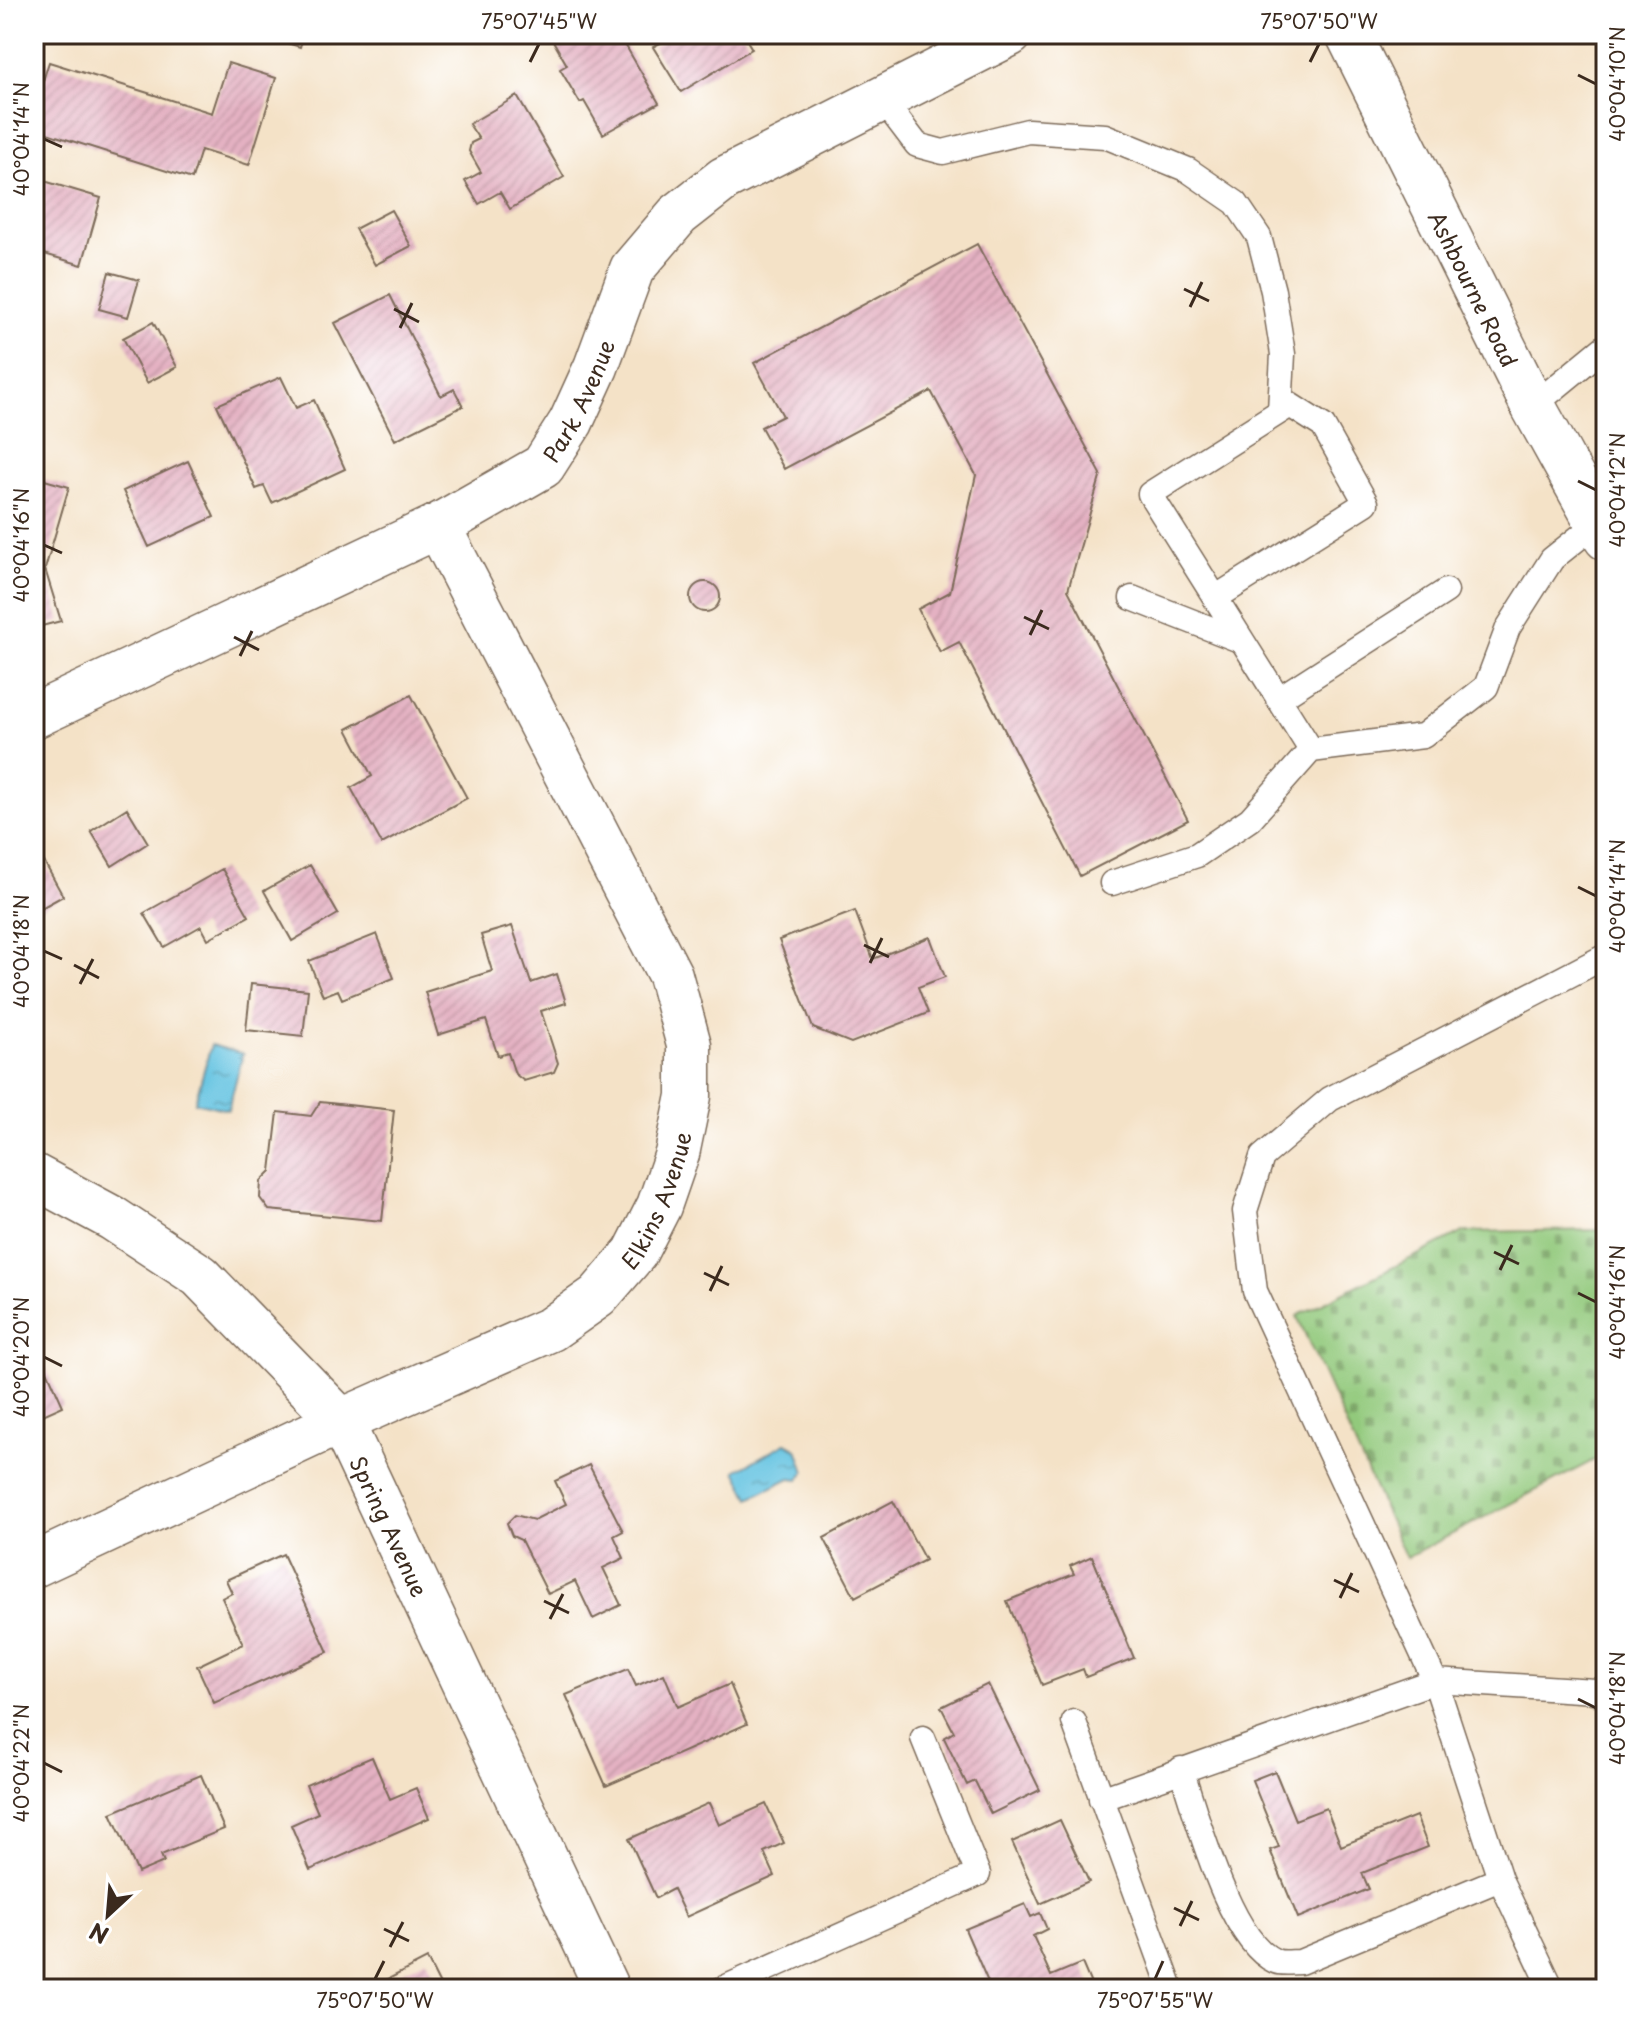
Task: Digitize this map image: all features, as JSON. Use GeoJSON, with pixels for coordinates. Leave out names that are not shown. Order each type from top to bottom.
{"type":"FeatureCollection","features":[{"type":"Feature","properties":{"kind":"street","name":"Park Avenue"},"geometry":{"type":"LineString","coordinates":[[34,716],[438,526],[543,466],[571,422],[596,367],[632,269],[678,215],[724,179],[1010,34]]}},
{"type":"Feature","properties":{"kind":"street","name":"Ashbourne Road"},"geometry":{"type":"LineString","coordinates":[[1348,34],[1533,406],[1602,530]]}},
{"type":"Feature","properties":{"kind":"street","name":"Elkins Avenue"},"geometry":{"type":"LineString","coordinates":[[34,1565],[341,1421],[551,1329],[598,1296],[635,1253],[659,1206],[677,1154],[689,1096],[689,1045],[670,975],[438,526]]}},
{"type":"Feature","properties":{"kind":"street","name":"Spring Avenue"},"geometry":{"type":"LineString","coordinates":[[34,1176],[112,1218],[200,1276],[341,1421],[607,1989]]}},
{"type":"Feature","properties":{"kind":"lane"},"geometry":{"type":"LineString","coordinates":[[882,99],[917,145],[943,152],[1028,131],[1105,136],[1188,170],[1236,203],[1259,237],[1273,291],[1283,354],[1280,411]]}},
{"type":"Feature","properties":{"kind":"lane"},"geometry":{"type":"LineString","coordinates":[[1533,406],[1606,346]]}},
{"type":"Feature","properties":{"kind":"lane"},"geometry":{"type":"LineString","coordinates":[[1215,598],[1366,503],[1323,426],[1290,405],[1150,494],[1278,699],[1311,750]]}},
{"type":"Feature","properties":{"kind":"lane"},"geometry":{"type":"LineString","coordinates":[[1112,883],[1197,855],[1250,819],[1311,750],[1423,736],[1486,687],[1508,628],[1552,559],[1602,530]]}},
{"type":"Feature","properties":{"kind":"lane"},"geometry":{"type":"LineString","coordinates":[[1278,699],[1446,591]]}},
{"type":"Feature","properties":{"kind":"lane"},"geometry":{"type":"LineString","coordinates":[[1132,598],[1242,641]]}},
{"type":"Feature","properties":{"kind":"lane"},"geometry":{"type":"LineString","coordinates":[[1552,1989],[1500,1879],[1435,1681],[1255,1291],[1245,1211],[1262,1157],[1330,1099],[1606,956]]}},
{"type":"Feature","properties":{"kind":"lane"},"geometry":{"type":"LineString","coordinates":[[1101,1799],[1435,1681],[1595,1691],[1606,1698]]}},
{"type":"Feature","properties":{"kind":"lane"},"geometry":{"type":"LineString","coordinates":[[1074,1722],[1171,1989]]}},
{"type":"Feature","properties":{"kind":"lane"},"geometry":{"type":"LineString","coordinates":[[722,1989],[978,1874],[923,1738]]}},
{"type":"Feature","properties":{"kind":"lane"},"geometry":{"type":"LineString","coordinates":[[1181,1769],[1227,1901],[1258,1950],[1278,1963],[1300,1962],[1500,1879]]}},
{"type":"Feature","properties":{"kind":"green space"},"geometry":{"type":"Polygon","coordinates":[[[1606,1230],[1606,1454],[1406,1558],[1297,1316],[1463,1232],[1606,1230]]]}},
{"type":"Feature","properties":{"kind":"water"},"geometry":{"type":"Polygon","coordinates":[[[211,1045],[243,1054],[228,1110],[195,1102],[211,1045]]]}},
{"type":"Feature","properties":{"kind":"water"},"geometry":{"type":"Polygon","coordinates":[[[786,1443],[797,1449],[805,1472],[799,1479],[790,1478],[750,1498],[736,1471],[786,1443]]]}},
{"type":"Feature","properties":{"kind":"building"},"geometry":{"type":"Polygon","coordinates":[[[258,34],[304,34],[300,47],[258,34]]]}},
{"type":"Feature","properties":{"kind":"building"},"geometry":{"type":"Polygon","coordinates":[[[560,34],[619,34],[659,103],[603,134],[560,69],[567,65],[552,39],[560,34]]]}},
{"type":"Feature","properties":{"kind":"building"},"geometry":{"type":"Polygon","coordinates":[[[658,34],[743,34],[752,49],[681,92],[653,47],[662,42],[658,34]]]}},
{"type":"Feature","properties":{"kind":"building"},"geometry":{"type":"Polygon","coordinates":[[[49,62],[212,113],[228,63],[276,78],[249,165],[201,150],[192,179],[34,129],[34,109],[49,62]]]}},
{"type":"Feature","properties":{"kind":"building"},"geometry":{"type":"Polygon","coordinates":[[[517,96],[564,177],[510,209],[500,192],[479,204],[465,181],[481,172],[469,151],[471,143],[479,139],[469,124],[517,96]]]}},
{"type":"Feature","properties":{"kind":"building"},"geometry":{"type":"Polygon","coordinates":[[[34,178],[101,198],[82,265],[34,251],[34,178]]]}},
{"type":"Feature","properties":{"kind":"building"},"geometry":{"type":"Polygon","coordinates":[[[391,210],[411,246],[375,265],[355,229],[391,210]]]}},
{"type":"Feature","properties":{"kind":"building"},"geometry":{"type":"Polygon","coordinates":[[[977,244],[1101,474],[1068,590],[1188,820],[1080,876],[959,642],[940,652],[918,609],[950,592],[976,475],[931,391],[784,469],[761,427],[783,416],[754,363],[977,244]]]}},
{"type":"Feature","properties":{"kind":"building"},"geometry":{"type":"Polygon","coordinates":[[[109,272],[139,280],[128,317],[99,309],[109,272]]]}},
{"type":"Feature","properties":{"kind":"building"},"geometry":{"type":"Polygon","coordinates":[[[390,295],[441,396],[454,389],[463,406],[395,440],[335,323],[390,295]]]}},
{"type":"Feature","properties":{"kind":"building"},"geometry":{"type":"Polygon","coordinates":[[[153,322],[177,367],[147,383],[123,338],[153,322]]]}},
{"type":"Feature","properties":{"kind":"building"},"geometry":{"type":"Polygon","coordinates":[[[281,377],[296,408],[314,400],[345,469],[272,503],[264,486],[256,489],[217,405],[281,377]]]}},
{"type":"Feature","properties":{"kind":"building"},"geometry":{"type":"Polygon","coordinates":[[[188,461],[214,517],[149,547],[123,491],[188,461]]]}},
{"type":"Feature","properties":{"kind":"building"},"geometry":{"type":"Polygon","coordinates":[[[34,477],[69,487],[45,569],[61,621],[34,628],[34,477]]]}},
{"type":"Feature","properties":{"kind":"building"},"geometry":{"type":"Polygon","coordinates":[[[705,582],[716,586],[720,597],[716,608],[705,612],[694,608],[690,597],[694,586],[705,582]]]}},
{"type":"Feature","properties":{"kind":"building"},"geometry":{"type":"Polygon","coordinates":[[[411,695],[467,798],[382,844],[351,788],[372,776],[347,729],[411,695]]]}},
{"type":"Feature","properties":{"kind":"building"},"geometry":{"type":"Polygon","coordinates":[[[127,808],[148,843],[112,866],[91,831],[127,808]]]}},
{"type":"Feature","properties":{"kind":"building"},"geometry":{"type":"Polygon","coordinates":[[[42,858],[63,896],[34,912],[34,863],[42,858]]]}},
{"type":"Feature","properties":{"kind":"building"},"geometry":{"type":"Polygon","coordinates":[[[310,865],[338,914],[292,941],[264,891],[310,865]]]}},
{"type":"Feature","properties":{"kind":"building"},"geometry":{"type":"Polygon","coordinates":[[[222,869],[249,916],[208,939],[201,926],[164,947],[144,913],[222,869]]]}},
{"type":"Feature","properties":{"kind":"building"},"geometry":{"type":"Polygon","coordinates":[[[855,911],[873,959],[930,937],[945,977],[918,987],[928,1013],[851,1043],[813,1028],[779,940],[855,911]]]}},
{"type":"Feature","properties":{"kind":"building"},"geometry":{"type":"Polygon","coordinates":[[[512,926],[531,983],[557,974],[566,1003],[541,1011],[558,1063],[554,1072],[524,1081],[515,1074],[508,1053],[498,1056],[486,1020],[438,1035],[425,992],[492,971],[481,935],[512,926]]]}},
{"type":"Feature","properties":{"kind":"building"},"geometry":{"type":"Polygon","coordinates":[[[377,934],[394,978],[342,999],[338,990],[323,996],[309,961],[377,934]]]}},
{"type":"Feature","properties":{"kind":"building"},"geometry":{"type":"Polygon","coordinates":[[[251,984],[308,990],[303,1036],[246,1030],[251,984]]]}},
{"type":"Feature","properties":{"kind":"building"},"geometry":{"type":"Polygon","coordinates":[[[320,1102],[394,1110],[382,1221],[269,1210],[260,1198],[261,1181],[271,1171],[278,1112],[311,1116],[320,1102]]]}},
{"type":"Feature","properties":{"kind":"building"},"geometry":{"type":"Polygon","coordinates":[[[34,1341],[63,1406],[34,1419],[34,1341]]]}},
{"type":"Feature","properties":{"kind":"building"},"geometry":{"type":"Polygon","coordinates":[[[589,1465],[623,1531],[614,1536],[624,1558],[603,1568],[621,1605],[593,1619],[575,1581],[548,1594],[521,1540],[512,1536],[507,1523],[515,1515],[534,1520],[566,1504],[555,1481],[589,1465]]]}},
{"type":"Feature","properties":{"kind":"building"},"geometry":{"type":"Polygon","coordinates":[[[893,1501],[925,1560],[855,1597],[824,1538],[893,1501]]]}},
{"type":"Feature","properties":{"kind":"building"},"geometry":{"type":"Polygon","coordinates":[[[283,1554],[328,1652],[214,1703],[197,1666],[243,1644],[222,1598],[232,1593],[226,1580],[283,1554]]]}},
{"type":"Feature","properties":{"kind":"building"},"geometry":{"type":"Polygon","coordinates":[[[1092,1556],[1134,1658],[1086,1677],[1083,1669],[1042,1685],[1007,1601],[1074,1574],[1070,1566],[1092,1556]]]}},
{"type":"Feature","properties":{"kind":"building"},"geometry":{"type":"Polygon","coordinates":[[[628,1669],[636,1686],[664,1674],[678,1707],[730,1684],[747,1724],[606,1786],[566,1695],[628,1669]]]}},
{"type":"Feature","properties":{"kind":"building"},"geometry":{"type":"Polygon","coordinates":[[[988,1684],[1040,1790],[991,1814],[975,1781],[967,1785],[944,1738],[954,1732],[941,1707],[988,1684]]]}},
{"type":"Feature","properties":{"kind":"building"},"geometry":{"type":"Polygon","coordinates":[[[372,1757],[390,1799],[416,1788],[429,1818],[310,1870],[291,1825],[318,1813],[306,1785],[372,1757]]]}},
{"type":"Feature","properties":{"kind":"building"},"geometry":{"type":"Polygon","coordinates":[[[1275,1771],[1295,1820],[1326,1808],[1341,1846],[1416,1816],[1428,1847],[1362,1873],[1369,1889],[1298,1918],[1270,1850],[1279,1847],[1252,1780],[1275,1771]]]}},
{"type":"Feature","properties":{"kind":"building"},"geometry":{"type":"Polygon","coordinates":[[[201,1775],[224,1829],[161,1855],[164,1862],[138,1873],[111,1813],[201,1775]]]}},
{"type":"Feature","properties":{"kind":"building"},"geometry":{"type":"Polygon","coordinates":[[[709,1803],[719,1825],[766,1804],[784,1843],[764,1852],[775,1876],[686,1917],[673,1889],[656,1898],[629,1839],[709,1803]]]}},
{"type":"Feature","properties":{"kind":"building"},"geometry":{"type":"Polygon","coordinates":[[[1060,1820],[1089,1882],[1040,1904],[1012,1842],[1060,1820]]]}},
{"type":"Feature","properties":{"kind":"building"},"geometry":{"type":"Polygon","coordinates":[[[1025,1904],[1031,1917],[1040,1913],[1047,1929],[1033,1936],[1051,1976],[1082,1963],[1093,1989],[991,1989],[965,1929],[1025,1904]]]}},
{"type":"Feature","properties":{"kind":"building"},"geometry":{"type":"Polygon","coordinates":[[[427,1959],[442,1989],[369,1989],[427,1959]]]}}]}
